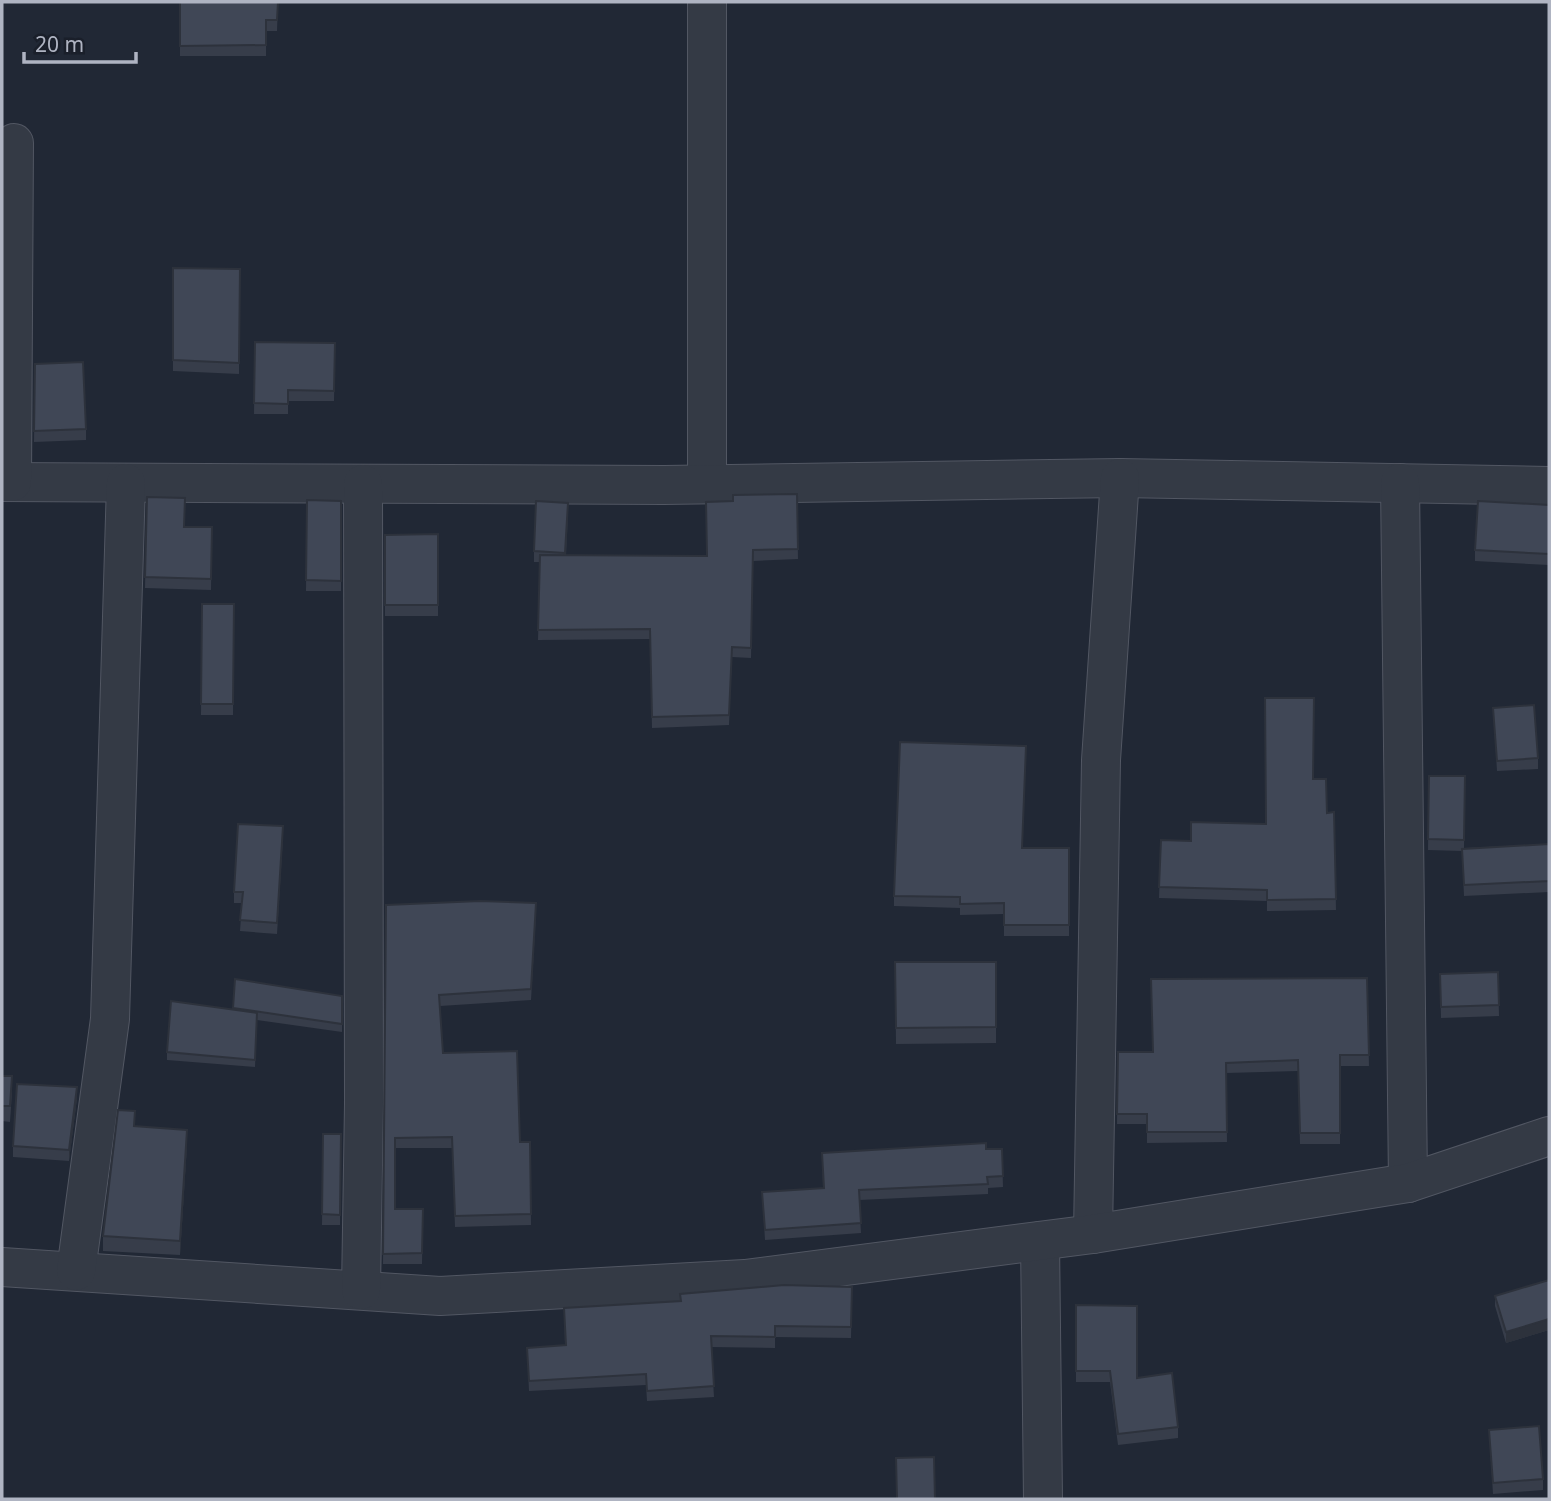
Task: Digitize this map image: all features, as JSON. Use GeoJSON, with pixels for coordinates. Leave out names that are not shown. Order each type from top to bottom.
{"type":"FeatureCollection","features":[{"type":"Feature","properties":{"kind":"street"},"geometry":{"type":"LineString","coordinates":[[707,2],[707,484]]}},
{"type":"Feature","properties":{"kind":"street"},"geometry":{"type":"LineString","coordinates":[[14,143],[7,482],[707,484],[1120,478],[1549,485]]}},
{"type":"Feature","properties":{"kind":"street"},"geometry":{"type":"LineString","coordinates":[[1093,1234],[1101,760],[1120,478]]}},
{"type":"Feature","properties":{"kind":"street"},"geometry":{"type":"LineString","coordinates":[[76,1271],[110,1019],[126,483]]}},
{"type":"Feature","properties":{"kind":"street"},"geometry":{"type":"LineString","coordinates":[[1400,483],[1408,1183]]}},
{"type":"Feature","properties":{"kind":"street"},"geometry":{"type":"LineString","coordinates":[[361,1290],[364,1104],[363,484]]}},
{"type":"Feature","properties":{"kind":"street"},"geometry":{"type":"LineString","coordinates":[[2,1267],[440,1296],[745,1279],[1093,1234],[1408,1183],[1549,1136]]}},
{"type":"Feature","properties":{"kind":"street"},"geometry":{"type":"LineString","coordinates":[[1040,1241],[1043,1499]]}},
{"type":"Feature","properties":{"kind":"building"},"geometry":{"type":"Polygon","coordinates":[[[180,2],[278,2],[277,20],[266,20],[266,45],[180,46],[180,2]]]}},
{"type":"Feature","properties":{"kind":"building"},"geometry":{"type":"Polygon","coordinates":[[[173,268],[240,269],[239,363],[173,360],[173,268]]]}},
{"type":"Feature","properties":{"kind":"building"},"geometry":{"type":"Polygon","coordinates":[[[255,342],[335,343],[334,391],[288,390],[288,404],[254,403],[255,342]]]}},
{"type":"Feature","properties":{"kind":"building"},"geometry":{"type":"Polygon","coordinates":[[[83,362],[86,429],[34,431],[35,364],[83,362]]]}},
{"type":"Feature","properties":{"kind":"building"},"geometry":{"type":"Polygon","coordinates":[[[797,494],[798,549],[753,550],[751,648],[732,647],[729,715],[652,717],[650,629],[538,630],[540,555],[707,556],[706,502],[733,501],[733,495],[797,494]]]}},
{"type":"Feature","properties":{"kind":"building"},"geometry":{"type":"Polygon","coordinates":[[[147,497],[185,498],[184,527],[212,527],[211,579],[145,577],[147,497]]]}},
{"type":"Feature","properties":{"kind":"building"},"geometry":{"type":"Polygon","coordinates":[[[307,500],[341,501],[341,581],[306,580],[307,500]]]}},
{"type":"Feature","properties":{"kind":"building"},"geometry":{"type":"Polygon","coordinates":[[[536,501],[568,503],[565,553],[534,551],[536,501]]]}},
{"type":"Feature","properties":{"kind":"building"},"geometry":{"type":"Polygon","coordinates":[[[1478,501],[1549,505],[1549,554],[1475,550],[1478,501]]]}},
{"type":"Feature","properties":{"kind":"building"},"geometry":{"type":"Polygon","coordinates":[[[438,534],[438,605],[385,605],[385,535],[438,534]]]}},
{"type":"Feature","properties":{"kind":"building"},"geometry":{"type":"Polygon","coordinates":[[[202,604],[234,604],[233,704],[201,704],[202,604]]]}},
{"type":"Feature","properties":{"kind":"building"},"geometry":{"type":"Polygon","coordinates":[[[1265,698],[1314,698],[1313,779],[1326,779],[1327,813],[1334,812],[1336,899],[1267,900],[1267,890],[1159,887],[1161,840],[1191,841],[1191,822],[1266,824],[1265,698]]]}},
{"type":"Feature","properties":{"kind":"building"},"geometry":{"type":"Polygon","coordinates":[[[1534,705],[1538,758],[1497,761],[1493,708],[1534,705]]]}},
{"type":"Feature","properties":{"kind":"building"},"geometry":{"type":"Polygon","coordinates":[[[900,742],[1026,746],[1022,848],[1069,848],[1069,925],[1004,925],[1004,903],[960,904],[960,897],[894,896],[900,742]]]}},
{"type":"Feature","properties":{"kind":"building"},"geometry":{"type":"Polygon","coordinates":[[[1429,776],[1465,776],[1464,840],[1428,839],[1429,776]]]}},
{"type":"Feature","properties":{"kind":"building"},"geometry":{"type":"Polygon","coordinates":[[[238,824],[283,826],[277,923],[240,920],[243,892],[234,892],[238,824]]]}},
{"type":"Feature","properties":{"kind":"building"},"geometry":{"type":"Polygon","coordinates":[[[1549,844],[1549,881],[1464,885],[1462,849],[1549,844]]]}},
{"type":"Feature","properties":{"kind":"building"},"geometry":{"type":"Polygon","coordinates":[[[480,901],[536,903],[531,989],[439,995],[443,1053],[517,1051],[520,1142],[530,1142],[531,1214],[455,1216],[452,1137],[395,1138],[395,1209],[423,1209],[422,1253],[383,1254],[386,905],[480,901]]]}},
{"type":"Feature","properties":{"kind":"building"},"geometry":{"type":"Polygon","coordinates":[[[895,962],[996,962],[996,1027],[896,1028],[895,962]]]}},
{"type":"Feature","properties":{"kind":"building"},"geometry":{"type":"Polygon","coordinates":[[[1498,972],[1499,1005],[1441,1007],[1440,974],[1498,972]]]}},
{"type":"Feature","properties":{"kind":"building"},"geometry":{"type":"Polygon","coordinates":[[[1367,978],[1369,1055],[1340,1055],[1340,1133],[1300,1133],[1298,1060],[1226,1063],[1227,1132],[1147,1132],[1147,1114],[1117,1114],[1118,1052],[1153,1052],[1151,979],[1367,978]]]}},
{"type":"Feature","properties":{"kind":"building"},"geometry":{"type":"Polygon","coordinates":[[[235,979],[342,996],[342,1024],[233,1008],[235,979]]]}},
{"type":"Feature","properties":{"kind":"building"},"geometry":{"type":"Polygon","coordinates":[[[171,1001],[257,1013],[255,1060],[167,1052],[171,1001]]]}},
{"type":"Feature","properties":{"kind":"building"},"geometry":{"type":"Polygon","coordinates":[[[2,1076],[12,1076],[10,1106],[2,1106],[2,1076]]]}},
{"type":"Feature","properties":{"kind":"building"},"geometry":{"type":"Polygon","coordinates":[[[17,1084],[77,1087],[69,1150],[13,1146],[17,1084]]]}},
{"type":"Feature","properties":{"kind":"building"},"geometry":{"type":"Polygon","coordinates":[[[118,1110],[135,1111],[134,1126],[187,1130],[180,1241],[103,1236],[118,1110]]]}},
{"type":"Feature","properties":{"kind":"building"},"geometry":{"type":"Polygon","coordinates":[[[323,1134],[341,1134],[340,1215],[322,1214],[323,1134]]]}},
{"type":"Feature","properties":{"kind":"building"},"geometry":{"type":"Polygon","coordinates":[[[986,1143],[986,1149],[1002,1149],[1003,1176],[987,1177],[988,1184],[859,1190],[861,1223],[765,1230],[762,1192],[824,1188],[822,1153],[986,1143]]]}},
{"type":"Feature","properties":{"kind":"building"},"geometry":{"type":"Polygon","coordinates":[[[1549,1280],[1549,1319],[1506,1332],[1495,1296],[1549,1280]]]}},
{"type":"Feature","properties":{"kind":"building"},"geometry":{"type":"Polygon","coordinates":[[[784,1285],[852,1287],[851,1327],[775,1326],[775,1337],[711,1336],[714,1386],[647,1391],[646,1374],[529,1381],[527,1348],[566,1345],[564,1308],[681,1301],[680,1294],[784,1285]]]}},
{"type":"Feature","properties":{"kind":"building"},"geometry":{"type":"Polygon","coordinates":[[[1076,1305],[1137,1306],[1137,1378],[1172,1373],[1178,1427],[1118,1434],[1110,1371],[1076,1371],[1076,1305]]]}},
{"type":"Feature","properties":{"kind":"building"},"geometry":{"type":"Polygon","coordinates":[[[1539,1426],[1543,1479],[1493,1483],[1489,1430],[1539,1426]]]}},
{"type":"Feature","properties":{"kind":"building"},"geometry":{"type":"Polygon","coordinates":[[[934,1457],[935,1499],[897,1499],[896,1458],[934,1457]]]}}]}
